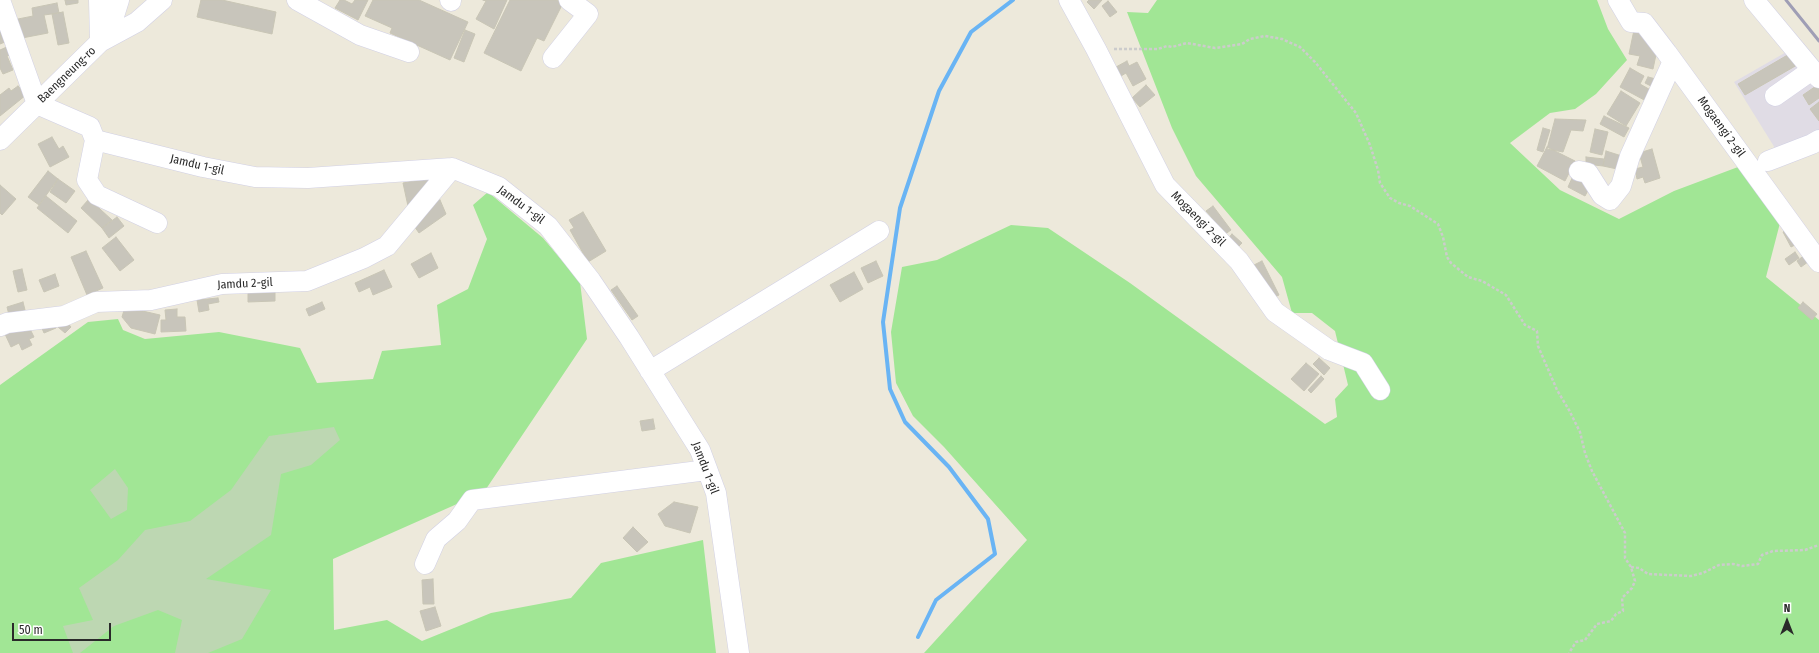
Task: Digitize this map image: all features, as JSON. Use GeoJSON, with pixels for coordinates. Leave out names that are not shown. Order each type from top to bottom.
{"type":"FeatureCollection","features":[{"type":"Feature","properties":{"kind":"street"},"geometry":{"type":"LineString","coordinates":[[0,0],[37,104],[90,126],[96,140],[87,180],[97,195],[157,224]]}},
{"type":"Feature","properties":{"kind":"street"},"geometry":{"type":"LineString","coordinates":[[99,0],[100,42],[137,22],[162,0]]}},
{"type":"Feature","properties":{"kind":"street","name":"Baengneung-ro"},"geometry":{"type":"LineString","coordinates":[[0,140],[100,42],[114,16],[120,0]]}},
{"type":"Feature","properties":{"kind":"street"},"geometry":{"type":"LineString","coordinates":[[297,0],[360,35],[409,52]]}},
{"type":"Feature","properties":{"kind":"street"},"geometry":{"type":"LineString","coordinates":[[553,58],[588,14],[569,0]]}},
{"type":"Feature","properties":{"kind":"street","name":"Mogaengi 2-gil"},"geometry":{"type":"LineString","coordinates":[[1069,0],[1096,49],[1165,185],[1239,261],[1275,312],[1329,350],[1363,363],[1380,390]]}},
{"type":"Feature","properties":{"kind":"street","name":"Mogaengi 2-gil"},"geometry":{"type":"LineString","coordinates":[[1618,0],[1631,22],[1644,23],[1819,262]]}},
{"type":"Feature","properties":{"kind":"street"},"geometry":{"type":"LineString","coordinates":[[1754,0],[1816,74],[1775,96]]}},
{"type":"Feature","properties":{"kind":"street"},"geometry":{"type":"LineString","coordinates":[[1580,171],[1588,173],[1602,195],[1610,200],[1622,186],[1630,156],[1672,61]]}},
{"type":"Feature","properties":{"kind":"street","name":"Jamdu 1-gil"},"geometry":{"type":"LineString","coordinates":[[96,140],[203,167],[255,177],[308,178],[452,168],[498,187],[548,226],[591,281],[650,370],[700,450],[716,493],[739,653]]}},
{"type":"Feature","properties":{"kind":"street"},"geometry":{"type":"LineString","coordinates":[[1768,161],[1819,140]]}},
{"type":"Feature","properties":{"kind":"street","name":"Jamdu 2-gil"},"geometry":{"type":"LineString","coordinates":[[0,326],[7,323],[64,316],[96,302],[151,300],[222,284],[307,281],[364,258],[387,246],[452,168]]}},
{"type":"Feature","properties":{"kind":"street"},"geometry":{"type":"LineString","coordinates":[[650,370],[879,231]]}},
{"type":"Feature","properties":{"kind":"street"},"geometry":{"type":"LineString","coordinates":[[424,564],[436,539],[456,521],[472,500],[707,470]]}},
{"type":"Feature","properties":{"kind":"path"},"geometry":{"type":"LineString","coordinates":[[1096,49],[1158,49],[1166,46],[1172,47],[1187,43],[1215,48],[1242,44],[1250,39],[1265,36],[1282,39],[1300,47],[1315,62],[1356,112],[1372,151],[1380,182],[1390,198],[1399,203],[1410,206],[1438,224],[1443,237],[1447,257],[1451,263],[1468,277],[1482,281],[1506,295],[1525,325],[1537,331],[1538,346],[1554,382],[1580,432],[1585,453],[1592,471],[1607,503],[1618,517],[1625,533],[1625,558],[1631,567],[1635,581],[1632,588],[1622,598],[1623,611],[1616,614],[1611,621],[1597,624],[1585,640],[1576,642],[1569,653]]}},
{"type":"Feature","properties":{"kind":"path"},"geometry":{"type":"LineString","coordinates":[[1631,567],[1639,568],[1648,574],[1691,576],[1703,573],[1719,565],[1733,564],[1742,566],[1758,564],[1762,554],[1773,551],[1805,550],[1819,545]]}},
{"type":"Feature","properties":{"kind":"shaded area"},"geometry":{"type":"Polygon","coordinates":[[[1788,51],[1819,86],[1819,130],[1778,153],[1734,82],[1788,51]]]}},
{"type":"Feature","properties":{"kind":"green space"},"geometry":{"type":"Polygon","coordinates":[[[1157,0],[1597,0],[1608,29],[1627,60],[1596,94],[1575,109],[1550,113],[1510,143],[1560,190],[1619,219],[1674,191],[1738,167],[1780,223],[1766,277],[1819,320],[1819,653],[924,653],[1027,540],[944,447],[913,416],[896,383],[891,332],[902,267],[937,260],[1011,225],[1048,228],[1130,283],[1325,424],[1337,417],[1335,399],[1348,385],[1335,331],[1312,313],[1292,313],[1282,277],[1196,176],[1172,128],[1127,12],[1148,13],[1157,0]]]}},
{"type":"Feature","properties":{"kind":"green space"},"geometry":{"type":"Polygon","coordinates":[[[488,192],[543,238],[580,282],[587,339],[484,492],[333,559],[334,630],[387,620],[422,641],[491,613],[571,598],[601,563],[703,540],[716,653],[0,653],[0,385],[88,322],[118,319],[123,330],[145,339],[219,332],[300,348],[317,383],[373,379],[382,351],[441,345],[437,305],[468,289],[487,239],[473,205],[488,192]]]}},
{"type":"Feature","properties":{"kind":"green space"},"geometry":{"type":"Polygon","coordinates":[[[334,427],[340,440],[311,465],[281,474],[271,535],[206,579],[271,590],[242,639],[208,653],[175,653],[182,620],[158,610],[114,626],[80,653],[73,653],[63,626],[93,620],[79,588],[118,560],[145,530],[190,521],[231,490],[269,436],[334,427]]]}},
{"type":"Feature","properties":{"kind":"green space"},"geometry":{"type":"Polygon","coordinates":[[[115,469],[128,488],[127,510],[111,519],[90,490],[115,469]]]}},
{"type":"Feature","properties":{"kind":"building"},"geometry":{"type":"Polygon","coordinates":[[[65,0],[78,0],[78,3],[66,5],[65,0]]]}},
{"type":"Feature","properties":{"kind":"building"},"geometry":{"type":"Polygon","coordinates":[[[201,0],[222,0],[276,12],[272,34],[197,17],[201,0]]]}},
{"type":"Feature","properties":{"kind":"building"},"geometry":{"type":"Polygon","coordinates":[[[340,0],[344,0],[352,4],[355,0],[368,0],[358,20],[335,8],[340,0]]]}},
{"type":"Feature","properties":{"kind":"building"},"geometry":{"type":"Polygon","coordinates":[[[373,0],[419,0],[468,22],[450,60],[390,33],[392,28],[365,16],[373,0]]]}},
{"type":"Feature","properties":{"kind":"building"},"geometry":{"type":"Polygon","coordinates":[[[483,0],[507,0],[494,29],[476,19],[486,1],[483,0]]]}},
{"type":"Feature","properties":{"kind":"building"},"geometry":{"type":"Polygon","coordinates":[[[510,0],[556,0],[563,3],[544,41],[537,38],[521,71],[484,53],[510,0]]]}},
{"type":"Feature","properties":{"kind":"building"},"geometry":{"type":"Polygon","coordinates":[[[1089,0],[1102,0],[1094,9],[1087,2],[1089,0]]]}},
{"type":"Feature","properties":{"kind":"building"},"geometry":{"type":"Polygon","coordinates":[[[1108,1],[1117,12],[1110,17],[1102,6],[1108,1]]]}},
{"type":"Feature","properties":{"kind":"building"},"geometry":{"type":"Polygon","coordinates":[[[57,3],[59,13],[44,15],[48,33],[22,38],[18,19],[33,16],[32,8],[57,3]]]}},
{"type":"Feature","properties":{"kind":"building"},"geometry":{"type":"Polygon","coordinates":[[[63,12],[69,43],[58,45],[52,14],[63,12]]]}},
{"type":"Feature","properties":{"kind":"building"},"geometry":{"type":"Polygon","coordinates":[[[0,20],[10,40],[0,44],[0,20]]]}},
{"type":"Feature","properties":{"kind":"building"},"geometry":{"type":"Polygon","coordinates":[[[465,30],[475,34],[464,62],[454,58],[465,30]]]}},
{"type":"Feature","properties":{"kind":"building"},"geometry":{"type":"Polygon","coordinates":[[[1634,30],[1648,33],[1646,42],[1658,45],[1653,69],[1637,65],[1640,56],[1629,54],[1634,30]]]}},
{"type":"Feature","properties":{"kind":"building"},"geometry":{"type":"Polygon","coordinates":[[[9,46],[13,54],[7,56],[13,70],[3,74],[0,68],[0,50],[9,46]]]}},
{"type":"Feature","properties":{"kind":"building"},"geometry":{"type":"Polygon","coordinates":[[[1791,53],[1797,65],[1745,95],[1738,84],[1791,53]]]}},
{"type":"Feature","properties":{"kind":"building"},"geometry":{"type":"Polygon","coordinates":[[[1127,61],[1129,66],[1137,62],[1146,79],[1133,86],[1126,73],[1121,76],[1116,67],[1127,61]]]}},
{"type":"Feature","properties":{"kind":"building"},"geometry":{"type":"Polygon","coordinates":[[[1630,68],[1644,76],[1640,84],[1654,92],[1648,102],[1620,87],[1630,68]]]}},
{"type":"Feature","properties":{"kind":"building"},"geometry":{"type":"Polygon","coordinates":[[[1648,77],[1660,80],[1657,89],[1645,83],[1648,77]]]}},
{"type":"Feature","properties":{"kind":"building"},"geometry":{"type":"Polygon","coordinates":[[[1819,84],[1819,98],[1809,105],[1803,95],[1819,84]]]}},
{"type":"Feature","properties":{"kind":"building"},"geometry":{"type":"Polygon","coordinates":[[[1146,85],[1155,95],[1140,107],[1132,98],[1146,85]]]}},
{"type":"Feature","properties":{"kind":"building"},"geometry":{"type":"Polygon","coordinates":[[[18,86],[26,95],[0,116],[0,95],[9,88],[11,91],[18,86]]]}},
{"type":"Feature","properties":{"kind":"building"},"geometry":{"type":"Polygon","coordinates":[[[1621,91],[1640,103],[1626,126],[1607,114],[1621,91]]]}},
{"type":"Feature","properties":{"kind":"building"},"geometry":{"type":"Polygon","coordinates":[[[1819,102],[1819,121],[1810,109],[1819,102]]]}},
{"type":"Feature","properties":{"kind":"building"},"geometry":{"type":"Polygon","coordinates":[[[1604,116],[1629,128],[1624,137],[1600,124],[1604,116]]]}},
{"type":"Feature","properties":{"kind":"building"},"geometry":{"type":"Polygon","coordinates":[[[1555,119],[1586,120],[1583,131],[1571,130],[1563,152],[1547,149],[1555,119]]]}},
{"type":"Feature","properties":{"kind":"building"},"geometry":{"type":"Polygon","coordinates":[[[1543,128],[1550,130],[1543,152],[1537,150],[1543,128]]]}},
{"type":"Feature","properties":{"kind":"building"},"geometry":{"type":"Polygon","coordinates":[[[1595,129],[1608,132],[1602,155],[1590,152],[1595,129]]]}},
{"type":"Feature","properties":{"kind":"building"},"geometry":{"type":"Polygon","coordinates":[[[52,137],[59,149],[63,146],[69,157],[50,167],[38,144],[52,137]]]}},
{"type":"Feature","properties":{"kind":"building"},"geometry":{"type":"Polygon","coordinates":[[[1547,147],[1575,161],[1565,181],[1537,166],[1547,147]]]}},
{"type":"Feature","properties":{"kind":"building"},"geometry":{"type":"Polygon","coordinates":[[[1652,149],[1660,178],[1645,183],[1643,177],[1637,179],[1635,169],[1643,167],[1639,153],[1652,149]]]}},
{"type":"Feature","properties":{"kind":"building"},"geometry":{"type":"Polygon","coordinates":[[[1606,151],[1625,157],[1622,170],[1603,166],[1606,151]]]}},
{"type":"Feature","properties":{"kind":"building"},"geometry":{"type":"Polygon","coordinates":[[[1586,157],[1604,159],[1603,166],[1586,164],[1586,157]]]}},
{"type":"Feature","properties":{"kind":"building"},"geometry":{"type":"Polygon","coordinates":[[[48,171],[58,179],[39,205],[28,197],[48,171]]]}},
{"type":"Feature","properties":{"kind":"building"},"geometry":{"type":"Polygon","coordinates":[[[1573,176],[1591,185],[1585,196],[1568,187],[1573,176]]]}},
{"type":"Feature","properties":{"kind":"building"},"geometry":{"type":"Polygon","coordinates":[[[431,178],[420,203],[408,206],[403,183],[431,178]]]}},
{"type":"Feature","properties":{"kind":"building"},"geometry":{"type":"Polygon","coordinates":[[[58,179],[75,191],[66,203],[50,192],[58,179]]]}},
{"type":"Feature","properties":{"kind":"building"},"geometry":{"type":"Polygon","coordinates":[[[0,185],[16,199],[2,215],[0,213],[0,185]]]}},
{"type":"Feature","properties":{"kind":"building"},"geometry":{"type":"Polygon","coordinates":[[[46,196],[77,221],[68,233],[37,208],[46,196]]]}},
{"type":"Feature","properties":{"kind":"building"},"geometry":{"type":"Polygon","coordinates":[[[89,199],[112,220],[102,228],[81,208],[89,199]]]}},
{"type":"Feature","properties":{"kind":"building"},"geometry":{"type":"Polygon","coordinates":[[[440,200],[446,214],[419,233],[412,223],[430,202],[440,200]]]}},
{"type":"Feature","properties":{"kind":"building"},"geometry":{"type":"Polygon","coordinates":[[[1213,206],[1231,230],[1221,237],[1208,221],[1212,218],[1206,211],[1213,206]]]}},
{"type":"Feature","properties":{"kind":"building"},"geometry":{"type":"Polygon","coordinates":[[[583,212],[606,251],[588,262],[570,230],[574,228],[569,220],[583,212]]]}},
{"type":"Feature","properties":{"kind":"building"},"geometry":{"type":"Polygon","coordinates":[[[117,217],[124,226],[109,238],[102,228],[117,217]]]}},
{"type":"Feature","properties":{"kind":"building"},"geometry":{"type":"Polygon","coordinates":[[[1791,227],[1799,243],[1791,247],[1783,232],[1791,227]]]}},
{"type":"Feature","properties":{"kind":"building"},"geometry":{"type":"Polygon","coordinates":[[[1232,234],[1242,243],[1235,250],[1226,241],[1232,234]]]}},
{"type":"Feature","properties":{"kind":"building"},"geometry":{"type":"Polygon","coordinates":[[[116,237],[134,260],[120,271],[102,248],[116,237]]]}},
{"type":"Feature","properties":{"kind":"building"},"geometry":{"type":"Polygon","coordinates":[[[86,251],[103,288],[87,295],[71,257],[86,251]]]}},
{"type":"Feature","properties":{"kind":"building"},"geometry":{"type":"Polygon","coordinates":[[[1795,252],[1799,258],[1789,265],[1785,259],[1795,252]]]}},
{"type":"Feature","properties":{"kind":"building"},"geometry":{"type":"Polygon","coordinates":[[[431,253],[438,268],[419,278],[411,264],[431,253]]]}},
{"type":"Feature","properties":{"kind":"building"},"geometry":{"type":"Polygon","coordinates":[[[1807,253],[1812,259],[1801,267],[1797,261],[1807,253]]]}},
{"type":"Feature","properties":{"kind":"building"},"geometry":{"type":"Polygon","coordinates":[[[876,261],[883,276],[868,283],[861,268],[876,261]]]}},
{"type":"Feature","properties":{"kind":"building"},"geometry":{"type":"Polygon","coordinates":[[[1262,261],[1279,295],[1269,300],[1252,266],[1262,261]]]}},
{"type":"Feature","properties":{"kind":"building"},"geometry":{"type":"Polygon","coordinates":[[[22,269],[27,290],[18,292],[13,271],[22,269]]]}},
{"type":"Feature","properties":{"kind":"building"},"geometry":{"type":"Polygon","coordinates":[[[384,270],[392,287],[373,295],[370,287],[359,292],[355,283],[384,270]]]}},
{"type":"Feature","properties":{"kind":"building"},"geometry":{"type":"Polygon","coordinates":[[[854,272],[863,289],[840,302],[830,285],[854,272]]]}},
{"type":"Feature","properties":{"kind":"building"},"geometry":{"type":"Polygon","coordinates":[[[55,274],[59,286],[44,292],[39,280],[55,274]]]}},
{"type":"Feature","properties":{"kind":"building"},"geometry":{"type":"Polygon","coordinates":[[[617,286],[638,316],[632,320],[611,290],[617,286]]]}},
{"type":"Feature","properties":{"kind":"building"},"geometry":{"type":"Polygon","coordinates":[[[275,287],[275,301],[248,302],[248,288],[275,287]]]}},
{"type":"Feature","properties":{"kind":"building"},"geometry":{"type":"Polygon","coordinates":[[[218,298],[219,302],[208,304],[209,310],[199,312],[197,300],[218,298]]]}},
{"type":"Feature","properties":{"kind":"building"},"geometry":{"type":"Polygon","coordinates":[[[23,302],[25,310],[9,315],[7,307],[23,302]]]}},
{"type":"Feature","properties":{"kind":"building"},"geometry":{"type":"Polygon","coordinates":[[[322,302],[325,309],[309,316],[306,309],[322,302]]]}},
{"type":"Feature","properties":{"kind":"building"},"geometry":{"type":"Polygon","coordinates":[[[1803,302],[1817,314],[1812,320],[1798,308],[1803,302]]]}},
{"type":"Feature","properties":{"kind":"building"},"geometry":{"type":"Polygon","coordinates":[[[125,307],[160,315],[155,334],[131,328],[122,317],[125,307]]]}},
{"type":"Feature","properties":{"kind":"building"},"geometry":{"type":"Polygon","coordinates":[[[177,309],[177,317],[185,317],[186,331],[161,332],[161,320],[166,320],[165,310],[177,309]]]}},
{"type":"Feature","properties":{"kind":"building"},"geometry":{"type":"Polygon","coordinates":[[[65,320],[71,327],[65,333],[58,327],[65,320]]]}},
{"type":"Feature","properties":{"kind":"building"},"geometry":{"type":"Polygon","coordinates":[[[53,321],[56,328],[44,333],[41,326],[53,321]]]}},
{"type":"Feature","properties":{"kind":"building"},"geometry":{"type":"Polygon","coordinates":[[[24,326],[30,329],[34,337],[29,339],[32,345],[22,350],[19,343],[11,347],[5,334],[24,326]]]}},
{"type":"Feature","properties":{"kind":"building"},"geometry":{"type":"Polygon","coordinates":[[[1319,358],[1330,368],[1324,375],[1313,364],[1319,358]]]}},
{"type":"Feature","properties":{"kind":"building"},"geometry":{"type":"Polygon","coordinates":[[[1306,363],[1319,374],[1304,391],[1291,379],[1306,363]]]}},
{"type":"Feature","properties":{"kind":"building"},"geometry":{"type":"Polygon","coordinates":[[[1321,376],[1324,379],[1311,393],[1308,390],[1321,376]]]}},
{"type":"Feature","properties":{"kind":"building"},"geometry":{"type":"Polygon","coordinates":[[[653,419],[655,429],[642,431],[640,421],[653,419]]]}},
{"type":"Feature","properties":{"kind":"building"},"geometry":{"type":"Polygon","coordinates":[[[674,502],[698,507],[690,533],[665,526],[658,514],[674,502]]]}},
{"type":"Feature","properties":{"kind":"building"},"geometry":{"type":"Polygon","coordinates":[[[633,527],[648,542],[637,552],[623,538],[633,527]]]}},
{"type":"Feature","properties":{"kind":"building"},"geometry":{"type":"Polygon","coordinates":[[[433,579],[434,604],[423,604],[422,580],[433,579]]]}},
{"type":"Feature","properties":{"kind":"building"},"geometry":{"type":"Polygon","coordinates":[[[435,607],[441,626],[426,631],[420,611],[435,607]]]}},
{"type":"Feature","properties":{"kind":"waterway"},"geometry":{"type":"LineString","coordinates":[[918,637],[936,600],[995,554],[988,519],[949,467],[905,422],[890,389],[883,322],[900,208],[939,91],[971,32],[1013,0]]}},
{"type":"Feature","properties":{"kind":"railway"},"geometry":{"type":"LineString","coordinates":[[1786,0],[1819,41]]}}]}
